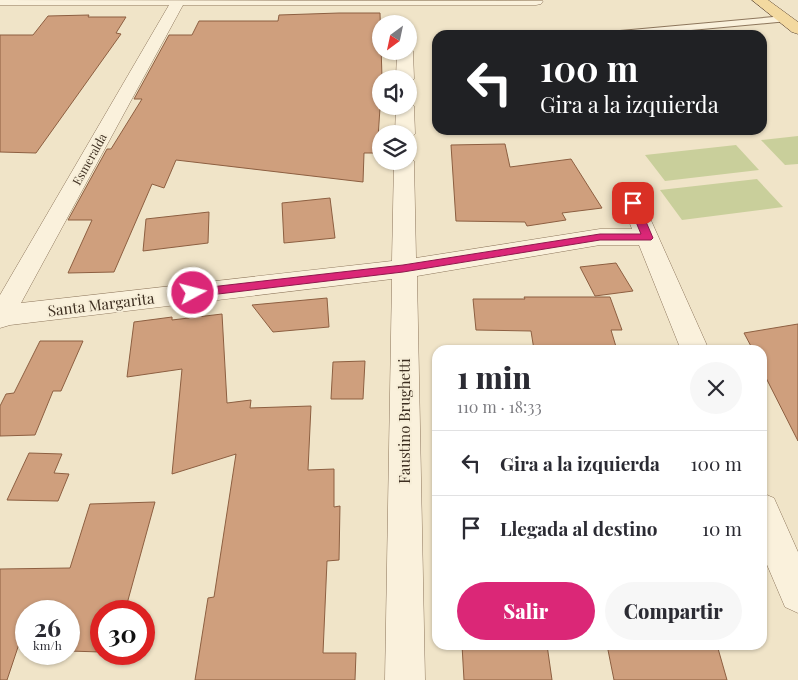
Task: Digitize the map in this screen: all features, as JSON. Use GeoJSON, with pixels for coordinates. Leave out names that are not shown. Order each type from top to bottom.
{"type":"FeatureCollection","features":[{"type":"Feature","properties":{"kind":"main road"},"geometry":{"type":"LineString","coordinates":[[759,0],[798,29]]}},
{"type":"Feature","properties":{"kind":"street"},"geometry":{"type":"LineString","coordinates":[[0,1],[179,0],[406,6],[536,1]]}},
{"type":"Feature","properties":{"kind":"street","name":"Esmeralda"},"geometry":{"type":"LineString","coordinates":[[0,317],[179,0]]}},
{"type":"Feature","properties":{"kind":"street","name":"Faustino Brughetti"},"geometry":{"type":"LineString","coordinates":[[404,170],[405,680]]}},
{"type":"Feature","properties":{"kind":"street"},"geometry":{"type":"LineString","coordinates":[[633,203],[693,345]]}},
{"type":"Feature","properties":{"kind":"street","name":"Santa Margarita"},"geometry":{"type":"LineString","coordinates":[[0,317],[403,269],[600,237],[648,238]]}},
{"type":"Feature","properties":{"kind":"street"},"geometry":{"type":"LineString","coordinates":[[767,522],[798,594]]}},
{"type":"Feature","properties":{"kind":"lane"},"geometry":{"type":"LineString","coordinates":[[664,30],[785,19]]}},
{"type":"Feature","properties":{"kind":"green space"},"geometry":{"type":"Polygon","coordinates":[[[798,136],[798,164],[785,165],[761,140],[798,136]]]}},
{"type":"Feature","properties":{"kind":"green space"},"geometry":{"type":"Polygon","coordinates":[[[736,145],[759,170],[665,181],[645,155],[736,145]]]}},
{"type":"Feature","properties":{"kind":"green space"},"geometry":{"type":"Polygon","coordinates":[[[757,179],[783,207],[682,220],[660,190],[757,179]]]}},
{"type":"Feature","properties":{"kind":"building"},"geometry":{"type":"Polygon","coordinates":[[[380,13],[380,15],[372,15],[372,60],[381,60],[382,70],[372,70],[372,115],[380,115],[379,125],[372,125],[372,153],[364,153],[363,182],[176,160],[164,188],[152,184],[114,272],[68,273],[92,220],[68,220],[107,149],[111,149],[142,99],[134,99],[169,35],[192,35],[199,21],[278,21],[279,15],[380,13]]]}},
{"type":"Feature","properties":{"kind":"building"},"geometry":{"type":"Polygon","coordinates":[[[89,15],[88,17],[126,17],[116,33],[121,34],[36,153],[0,152],[0,35],[33,35],[48,16],[89,15]]]}},
{"type":"Feature","properties":{"kind":"building"},"geometry":{"type":"Polygon","coordinates":[[[505,144],[510,167],[571,159],[602,208],[562,213],[566,220],[527,226],[525,222],[456,221],[451,145],[505,144]]]}},
{"type":"Feature","properties":{"kind":"building"},"geometry":{"type":"Polygon","coordinates":[[[330,198],[335,238],[284,243],[282,203],[330,198]]]}},
{"type":"Feature","properties":{"kind":"building"},"geometry":{"type":"Polygon","coordinates":[[[209,212],[208,243],[143,251],[146,219],[209,212]]]}},
{"type":"Feature","properties":{"kind":"building"},"geometry":{"type":"Polygon","coordinates":[[[616,263],[633,291],[595,296],[580,267],[616,263]]]}},
{"type":"Feature","properties":{"kind":"building"},"geometry":{"type":"Polygon","coordinates":[[[524,297],[610,297],[622,330],[611,330],[616,345],[533,345],[531,331],[476,330],[473,299],[525,299],[524,297]]]}},
{"type":"Feature","properties":{"kind":"building"},"geometry":{"type":"Polygon","coordinates":[[[327,298],[329,327],[273,332],[252,305],[327,298]]]}},
{"type":"Feature","properties":{"kind":"building"},"geometry":{"type":"Polygon","coordinates":[[[222,314],[227,403],[251,400],[250,408],[311,406],[308,470],[334,469],[334,507],[340,506],[339,560],[327,561],[323,653],[356,653],[355,680],[195,680],[208,598],[214,597],[236,454],[172,474],[182,369],[127,377],[134,322],[172,317],[172,320],[222,314]]]}},
{"type":"Feature","properties":{"kind":"building"},"geometry":{"type":"Polygon","coordinates":[[[798,324],[798,441],[767,380],[767,345],[750,345],[744,333],[798,324]]]}},
{"type":"Feature","properties":{"kind":"building"},"geometry":{"type":"Polygon","coordinates":[[[40,341],[83,341],[61,391],[53,391],[35,435],[0,436],[0,406],[6,394],[14,393],[40,341]]]}},
{"type":"Feature","properties":{"kind":"building"},"geometry":{"type":"Polygon","coordinates":[[[365,361],[363,399],[331,399],[333,362],[365,361]]]}},
{"type":"Feature","properties":{"kind":"building"},"geometry":{"type":"Polygon","coordinates":[[[29,453],[62,454],[54,473],[69,474],[58,501],[7,500],[29,453]]]}},
{"type":"Feature","properties":{"kind":"building"},"geometry":{"type":"Polygon","coordinates":[[[155,502],[128,600],[90,600],[90,652],[80,651],[80,600],[15,600],[15,656],[7,680],[0,680],[0,569],[70,568],[90,504],[155,502]]]}},
{"type":"Feature","properties":{"kind":"building"},"geometry":{"type":"Polygon","coordinates":[[[462,650],[548,650],[552,680],[464,680],[462,650]]]}},
{"type":"Feature","properties":{"kind":"building"},"geometry":{"type":"Polygon","coordinates":[[[608,650],[718,650],[727,680],[614,680],[608,650]]]}},
{"type":"Feature","properties":{"kind":"route"},"geometry":{"type":"LineString","coordinates":[[193,293],[403,269],[600,237],[648,238],[633,203]]}}]}
